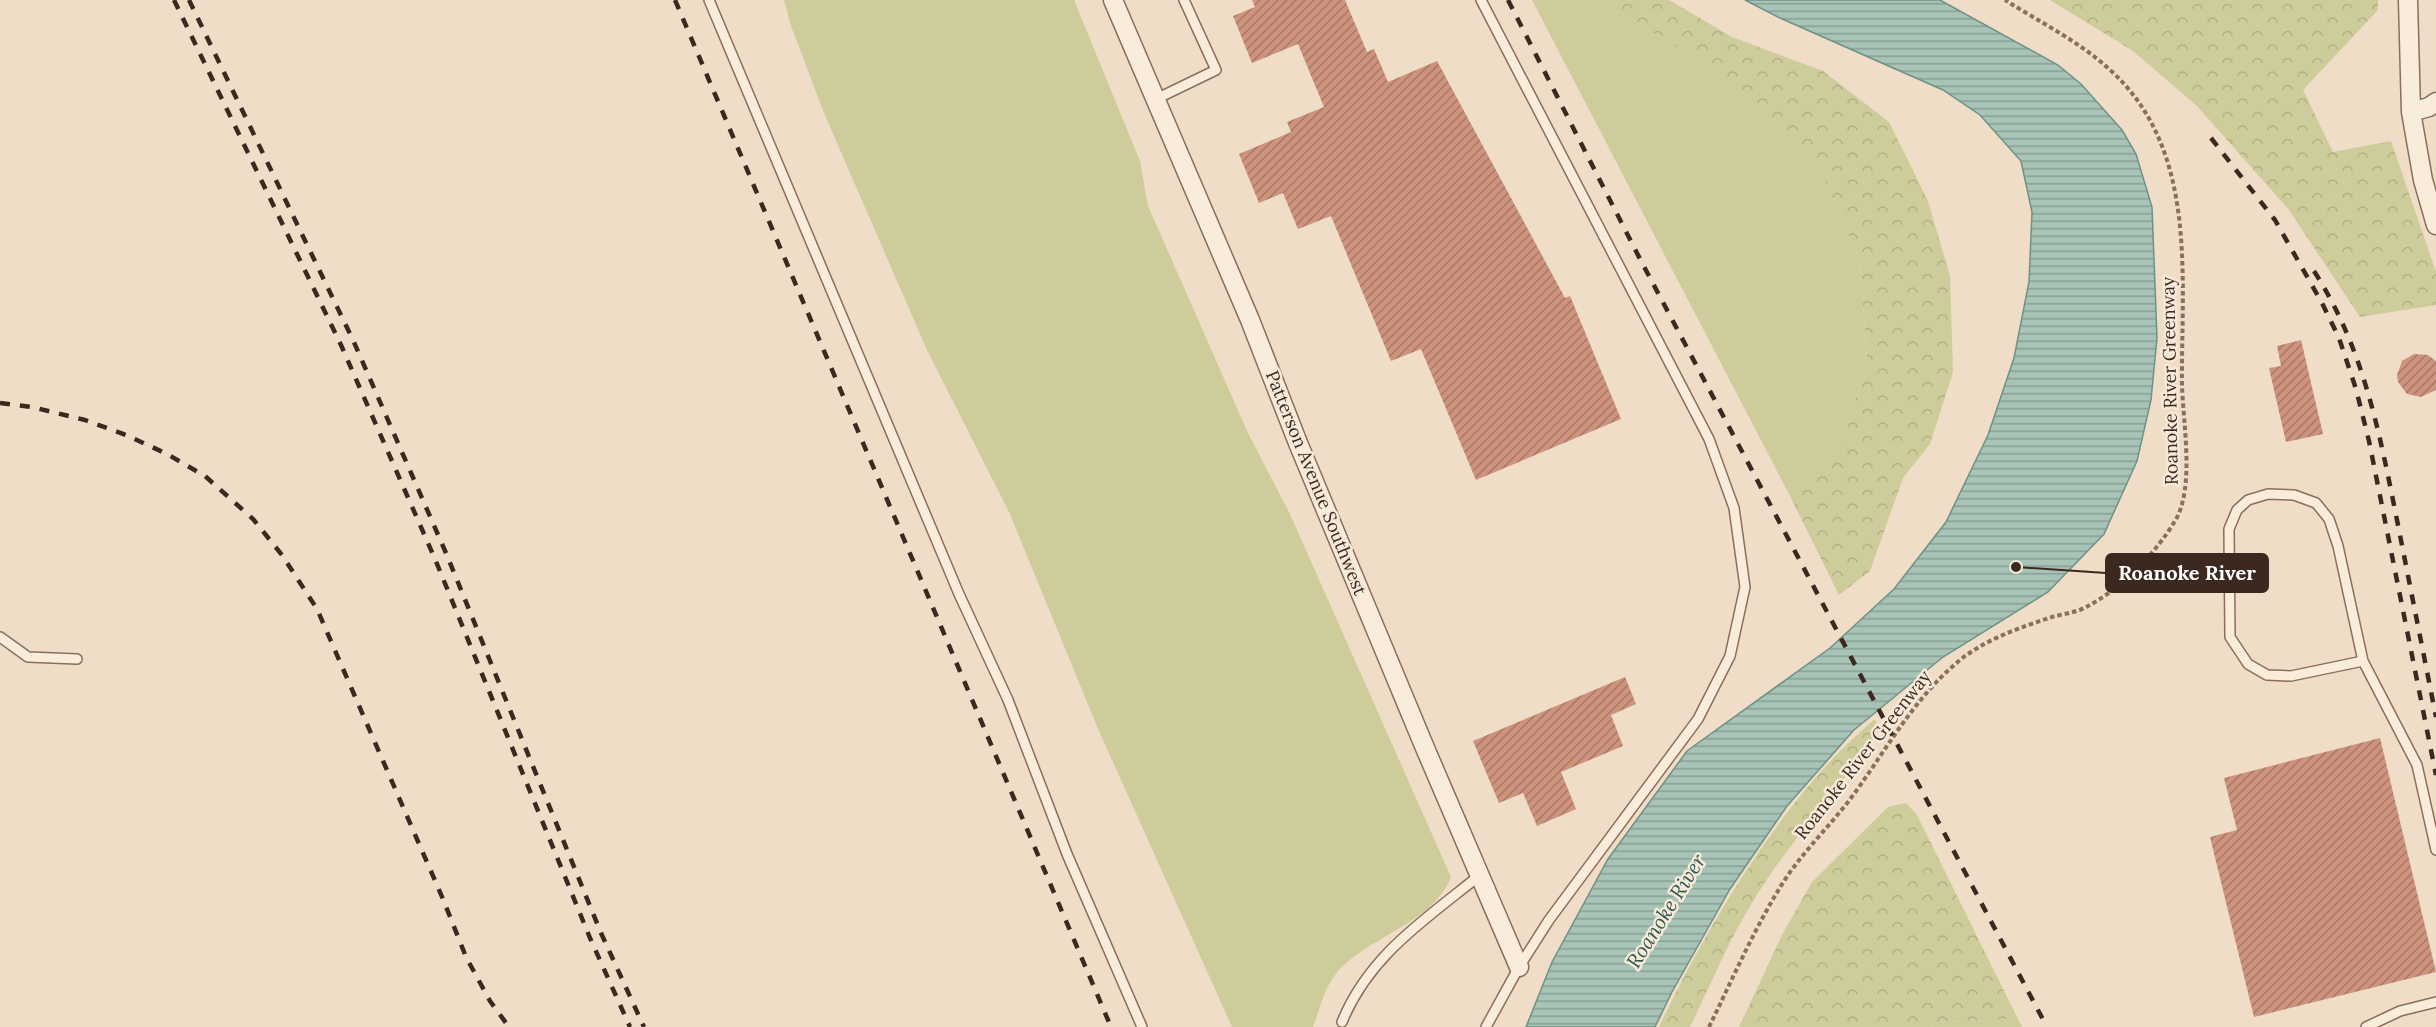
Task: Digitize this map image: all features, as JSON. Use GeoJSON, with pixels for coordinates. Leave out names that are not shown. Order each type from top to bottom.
{"type":"FeatureCollection","features":[{"type":"Feature","properties":{"kind":"street","name":"Patterson Avenue Southwest"},"geometry":{"type":"LineString","coordinates":[[1113,0],[1250,320],[1303,454],[1519,967]]}},
{"type":"Feature","properties":{"kind":"street"},"geometry":{"type":"LineString","coordinates":[[2408,0],[2411,112],[2422,180],[2436,225]]}},
{"type":"Feature","properties":{"kind":"street"},"geometry":{"type":"LineString","coordinates":[[2411,112],[2429,107],[2436,102]]}},
{"type":"Feature","properties":{"kind":"lane"},"geometry":{"type":"LineString","coordinates":[[709,0],[959,594],[1008,700],[1067,854],[1142,1027]]}},
{"type":"Feature","properties":{"kind":"lane"},"geometry":{"type":"LineString","coordinates":[[1154,100],[1216,70],[1184,0]]}},
{"type":"Feature","properties":{"kind":"lane"},"geometry":{"type":"LineString","coordinates":[[1481,0],[1709,439],[1734,507],[1745,587],[1730,656],[1698,719],[1549,920],[1519,967],[1486,1027]]}},
{"type":"Feature","properties":{"kind":"lane"},"geometry":{"type":"LineString","coordinates":[[2363,661],[2291,676],[2267,675],[2248,664],[2230,637],[2229,529],[2237,510],[2248,500],[2268,494],[2294,495],[2316,503],[2329,519],[2338,546],[2363,661],[2417,765],[2436,850]]}},
{"type":"Feature","properties":{"kind":"lane"},"geometry":{"type":"LineString","coordinates":[[0,637],[27,657],[77,659]]}},
{"type":"Feature","properties":{"kind":"lane"},"geometry":{"type":"LineString","coordinates":[[1342,1022],[1360,985],[1378,961],[1406,935],[1480,875]]}},
{"type":"Feature","properties":{"kind":"lane"},"geometry":{"type":"LineString","coordinates":[[2366,1027],[2400,1011],[2436,1002]]}},
{"type":"Feature","properties":{"kind":"path","name":"Roanoke River Greenway"},"geometry":{"type":"LineString","coordinates":[[1708,1027],[1784,882],[1804,852],[1853,796],[1906,716],[1930,687],[1963,658],[2009,632],[2085,608],[2122,582],[2153,551],[2176,519],[2186,493],[2182,394],[2182,251],[2178,204],[2167,156],[2151,121],[2109,68],[2005,0]]}},
{"type":"Feature","properties":{"kind":"green space"},"geometry":{"type":"Polygon","coordinates":[[[784,0],[1074,0],[1140,161],[1148,206],[1248,433],[1289,512],[1451,877],[1442,893],[1429,907],[1362,951],[1335,975],[1325,993],[1313,1027],[1232,1027],[1099,731],[1009,512],[927,350],[824,113],[791,26],[784,0]]]}},
{"type":"Feature","properties":{"kind":"green space"},"geometry":{"type":"Polygon","coordinates":[[[1532,0],[1597,0],[1671,43],[1770,117],[1826,182],[1860,261],[1867,359],[1845,437],[1791,498],[1532,0]]]}},
{"type":"Feature","properties":{"kind":"green space"},"geometry":{"type":"Polygon","coordinates":[[[1597,0],[1669,0],[1732,37],[1823,71],[1889,122],[1928,201],[1950,276],[1953,372],[1930,444],[1903,478],[1870,571],[1839,595],[1791,498],[1845,437],[1867,359],[1860,261],[1826,182],[1770,117],[1671,43],[1597,0]]]}},
{"type":"Feature","properties":{"kind":"green space"},"geometry":{"type":"Polygon","coordinates":[[[2050,0],[2378,0],[2378,10],[2303,90],[2333,152],[2391,141],[2436,272],[2436,305],[2360,317],[2289,210],[2197,106],[2133,51],[2050,0]]]}},
{"type":"Feature","properties":{"kind":"green space"},"geometry":{"type":"Polygon","coordinates":[[[1875,719],[1880,729],[1782,858],[1752,903],[1690,1027],[1659,1027],[1701,946],[1752,861],[1811,783],[1842,749],[1875,719]]]}},
{"type":"Feature","properties":{"kind":"green space"},"geometry":{"type":"Polygon","coordinates":[[[1906,803],[1917,815],[2018,1019],[1939,1022],[1931,1027],[1739,1027],[1782,935],[1812,882],[1888,807],[1906,803]]]}},
{"type":"Feature","properties":{"kind":"green space"},"geometry":{"type":"Polygon","coordinates":[[[2018,1019],[2022,1027],[1931,1027],[1939,1022],[2018,1019]]]}},
{"type":"Feature","properties":{"kind":"water"},"geometry":{"type":"Polygon","coordinates":[[[1745,0],[1940,0],[2058,65],[2081,84],[2122,130],[2136,154],[2152,207],[2157,338],[2151,400],[2137,461],[2104,534],[2048,592],[1943,657],[1854,730],[1787,806],[1730,889],[1655,1027],[1526,1027],[1552,962],[1608,859],[1687,751],[1830,648],[1894,589],[1946,522],[1988,435],[2014,358],[2029,282],[2032,212],[2021,161],[1980,115],[1943,90],[1780,18],[1745,0]]]}},
{"type":"Feature","properties":{"kind":"building"},"geometry":{"type":"Polygon","coordinates":[[[1252,0],[1345,0],[1367,52],[1374,49],[1388,82],[1437,61],[1565,298],[1570,296],[1621,419],[1476,480],[1421,349],[1391,361],[1331,216],[1298,229],[1283,193],[1259,203],[1239,154],[1291,132],[1287,122],[1324,107],[1298,44],[1252,63],[1233,16],[1255,7],[1252,0]]]}},
{"type":"Feature","properties":{"kind":"building"},"geometry":{"type":"Polygon","coordinates":[[[2301,340],[2323,434],[2286,442],[2269,368],[2281,366],[2277,346],[2301,340]]]}},
{"type":"Feature","properties":{"kind":"building"},"geometry":{"type":"Polygon","coordinates":[[[2414,354],[2428,355],[2436,361],[2436,390],[2421,397],[2407,394],[2398,382],[2397,375],[2402,361],[2414,354]]]}},
{"type":"Feature","properties":{"kind":"building"},"geometry":{"type":"Polygon","coordinates":[[[1625,677],[1636,704],[1611,715],[1623,746],[1561,772],[1576,809],[1537,826],[1523,793],[1499,803],[1473,741],[1625,677]]]}},
{"type":"Feature","properties":{"kind":"building"},"geometry":{"type":"Polygon","coordinates":[[[2380,738],[2436,972],[2254,1017],[2210,837],[2237,830],[2224,778],[2380,738]]]}},
{"type":"Feature","properties":{"kind":"railway"},"geometry":{"type":"LineString","coordinates":[[174,0],[341,345],[435,559],[590,938],[630,1027]]}},
{"type":"Feature","properties":{"kind":"railway"},"geometry":{"type":"LineString","coordinates":[[189,0],[353,340],[446,553],[601,933],[644,1027]]}},
{"type":"Feature","properties":{"kind":"railway"},"geometry":{"type":"LineString","coordinates":[[675,0],[1111,1027]]}},
{"type":"Feature","properties":{"kind":"railway"},"geometry":{"type":"LineString","coordinates":[[1508,0],[1640,259],[2047,1027]]}},
{"type":"Feature","properties":{"kind":"railway"},"geometry":{"type":"LineString","coordinates":[[2211,138],[2275,220],[2339,338],[2356,389],[2369,441],[2436,775]]}},
{"type":"Feature","properties":{"kind":"railway"},"geometry":{"type":"LineString","coordinates":[[2314,271],[2346,330],[2368,391],[2390,487],[2436,717]]}},
{"type":"Feature","properties":{"kind":"railway"},"geometry":{"type":"LineString","coordinates":[[0,403],[32,407],[85,420],[126,435],[167,454],[205,476],[253,519],[282,555],[317,609],[466,957],[490,1001],[509,1027]]}},
{"type":"Feature","properties":{"kind":"place","name":"Roanoke River"},"geometry":{"type":"Point","coordinates":[2016,567]}}]}
